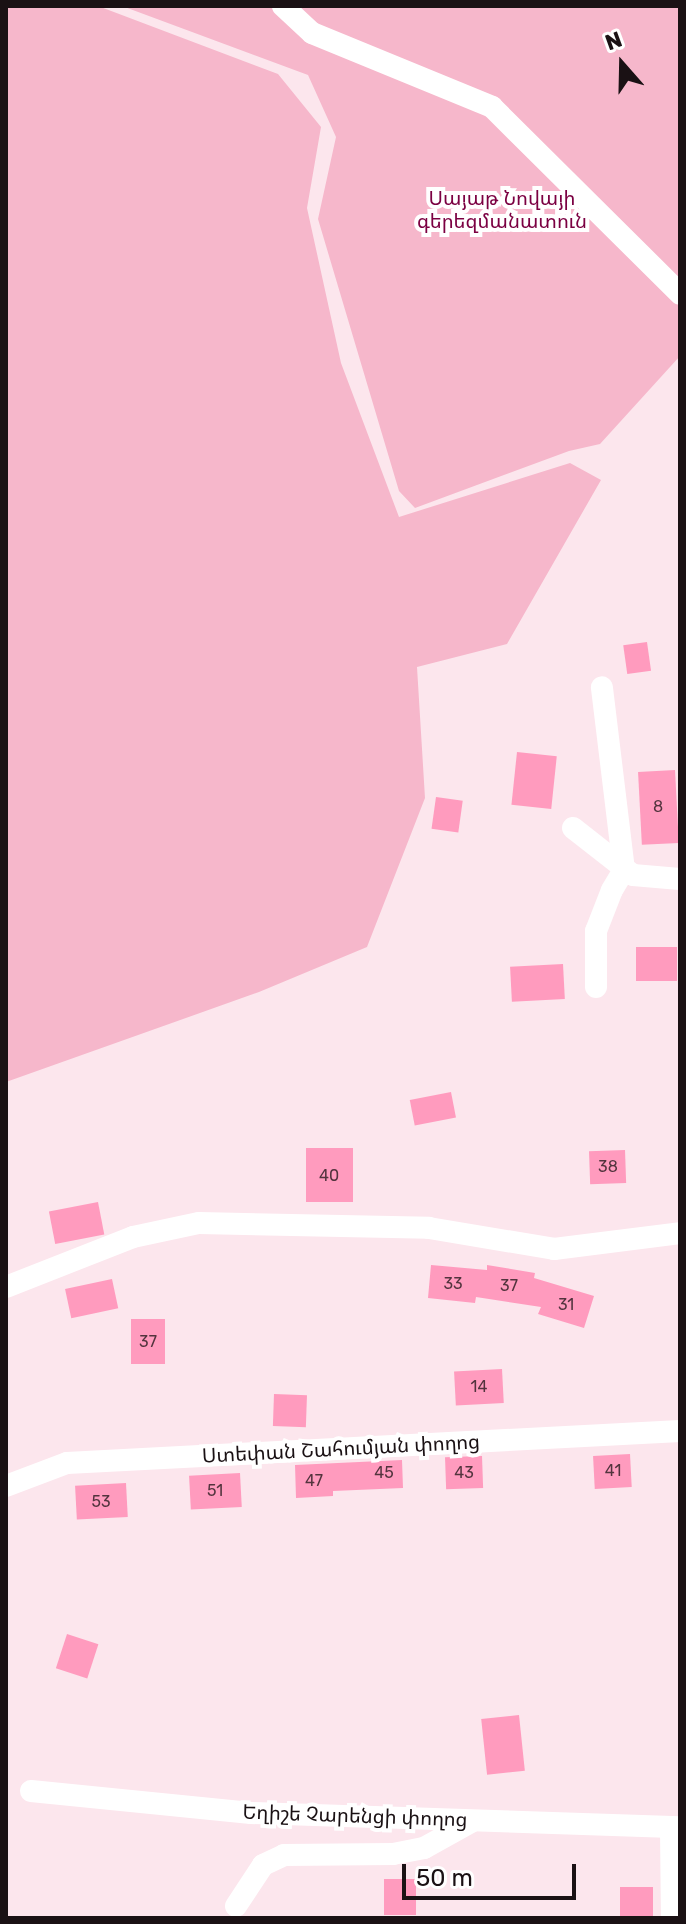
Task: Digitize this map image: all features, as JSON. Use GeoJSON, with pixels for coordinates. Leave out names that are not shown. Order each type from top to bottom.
{"type":"FeatureCollection","features":[{"type":"Feature","properties":{"kind":"street"},"geometry":{"type":"LineString","coordinates":[[283,6],[312,33],[492,107],[680,294]]}},
{"type":"Feature","properties":{"kind":"street"},"geometry":{"type":"LineString","coordinates":[[596,987],[596,931],[624,870],[614,761],[602,687]]}},
{"type":"Feature","properties":{"kind":"street"},"geometry":{"type":"LineString","coordinates":[[573,828],[633,875],[680,879]]}},
{"type":"Feature","properties":{"kind":"street"},"geometry":{"type":"LineString","coordinates":[[6,1287],[133,1237],[199,1223],[429,1228],[554,1249],[680,1233]]}},
{"type":"Feature","properties":{"kind":"street","name":"Ստեփան Շահումյան փողոց"},"geometry":{"type":"LineString","coordinates":[[6,1486],[67,1463],[680,1431]]}},
{"type":"Feature","properties":{"kind":"street","name":"Եղիշե Չարենցի փողոց"},"geometry":{"type":"LineString","coordinates":[[31,1791],[251,1813],[675,1828]]}},
{"type":"Feature","properties":{"kind":"street"},"geometry":{"type":"LineString","coordinates":[[236,1906],[263,1865],[284,1855],[393,1854],[424,1848],[475,1821]]}},
{"type":"Feature","properties":{"kind":"street"},"geometry":{"type":"LineString","coordinates":[[672,1918],[675,1828]]}},
{"type":"Feature","properties":{"kind":"green space"},"geometry":{"type":"Polygon","coordinates":[[[6,6],[98,6],[278,74],[321,127],[307,208],[341,363],[399,517],[570,463],[601,480],[507,644],[417,667],[425,798],[367,947],[259,992],[6,1082],[6,6]]]}},
{"type":"Feature","properties":{"kind":"green space","name":"Սայաթ Նովայի գերեզմանատուն"},"geometry":{"type":"Polygon","coordinates":[[[122,6],[680,6],[680,356],[600,444],[569,451],[415,508],[399,491],[318,219],[336,137],[308,75],[122,6]]]}},
{"type":"Feature","properties":{"kind":"building"},"geometry":{"type":"Polygon","coordinates":[[[647,642],[651,671],[627,674],[623,645],[647,642]]]}},
{"type":"Feature","properties":{"kind":"building"},"geometry":{"type":"Polygon","coordinates":[[[517,752],[557,756],[551,809],[511,805],[517,752]]]}},
{"type":"Feature","properties":{"kind":"building"},"geometry":{"type":"Polygon","coordinates":[[[675,770],[679,843],[642,845],[638,772],[675,770]]]}},
{"type":"Feature","properties":{"kind":"building"},"geometry":{"type":"Polygon","coordinates":[[[436,797],[463,801],[458,832],[432,829],[436,797]]]}},
{"type":"Feature","properties":{"kind":"building"},"geometry":{"type":"Polygon","coordinates":[[[636,947],[677,947],[677,981],[636,981],[636,947]]]}},
{"type":"Feature","properties":{"kind":"building"},"geometry":{"type":"Polygon","coordinates":[[[563,964],[565,999],[512,1002],[510,967],[563,964]]]}},
{"type":"Feature","properties":{"kind":"building"},"geometry":{"type":"Polygon","coordinates":[[[451,1092],[456,1118],[415,1126],[410,1100],[451,1092]]]}},
{"type":"Feature","properties":{"kind":"building"},"geometry":{"type":"Polygon","coordinates":[[[306,1148],[353,1148],[353,1202],[306,1202],[306,1148]]]}},
{"type":"Feature","properties":{"kind":"building"},"geometry":{"type":"Polygon","coordinates":[[[625,1150],[626,1183],[590,1184],[589,1151],[625,1150]]]}},
{"type":"Feature","properties":{"kind":"building"},"geometry":{"type":"Polygon","coordinates":[[[98,1202],[104,1234],[55,1244],[49,1212],[98,1202]]]}},
{"type":"Feature","properties":{"kind":"building"},"geometry":{"type":"Polygon","coordinates":[[[431,1265],[487,1270],[487,1265],[535,1273],[534,1278],[594,1296],[584,1328],[538,1314],[541,1307],[476,1297],[475,1303],[428,1298],[431,1265]]]}},
{"type":"Feature","properties":{"kind":"building"},"geometry":{"type":"Polygon","coordinates":[[[112,1279],[118,1308],[71,1318],[65,1289],[112,1279]]]}},
{"type":"Feature","properties":{"kind":"building"},"geometry":{"type":"Polygon","coordinates":[[[131,1319],[165,1319],[165,1364],[131,1364],[131,1319]]]}},
{"type":"Feature","properties":{"kind":"building"},"geometry":{"type":"Polygon","coordinates":[[[502,1369],[504,1403],[456,1405],[454,1372],[502,1369]]]}},
{"type":"Feature","properties":{"kind":"building"},"geometry":{"type":"Polygon","coordinates":[[[274,1394],[307,1395],[306,1427],[273,1426],[274,1394]]]}},
{"type":"Feature","properties":{"kind":"building"},"geometry":{"type":"Polygon","coordinates":[[[630,1454],[632,1487],[595,1489],[593,1456],[630,1454]]]}},
{"type":"Feature","properties":{"kind":"building"},"geometry":{"type":"Polygon","coordinates":[[[482,1456],[483,1488],[446,1489],[445,1457],[482,1456]]]}},
{"type":"Feature","properties":{"kind":"building"},"geometry":{"type":"Polygon","coordinates":[[[402,1460],[403,1488],[333,1491],[333,1496],[296,1498],[295,1465],[402,1460]]]}},
{"type":"Feature","properties":{"kind":"building"},"geometry":{"type":"Polygon","coordinates":[[[240,1473],[242,1507],[191,1510],[189,1476],[240,1473]]]}},
{"type":"Feature","properties":{"kind":"building"},"geometry":{"type":"Polygon","coordinates":[[[126,1483],[128,1517],[77,1520],[75,1486],[126,1483]]]}},
{"type":"Feature","properties":{"kind":"building"},"geometry":{"type":"Polygon","coordinates":[[[67,1634],[98,1644],[87,1678],[56,1668],[67,1634]]]}},
{"type":"Feature","properties":{"kind":"building"},"geometry":{"type":"Polygon","coordinates":[[[519,1715],[525,1771],[487,1775],[481,1719],[519,1715]]]}},
{"type":"Feature","properties":{"kind":"building"},"geometry":{"type":"Polygon","coordinates":[[[384,1879],[416,1879],[416,1915],[384,1915],[384,1879]]]}},
{"type":"Feature","properties":{"kind":"building"},"geometry":{"type":"Polygon","coordinates":[[[620,1887],[653,1887],[653,1918],[620,1918],[620,1887]]]}}]}
